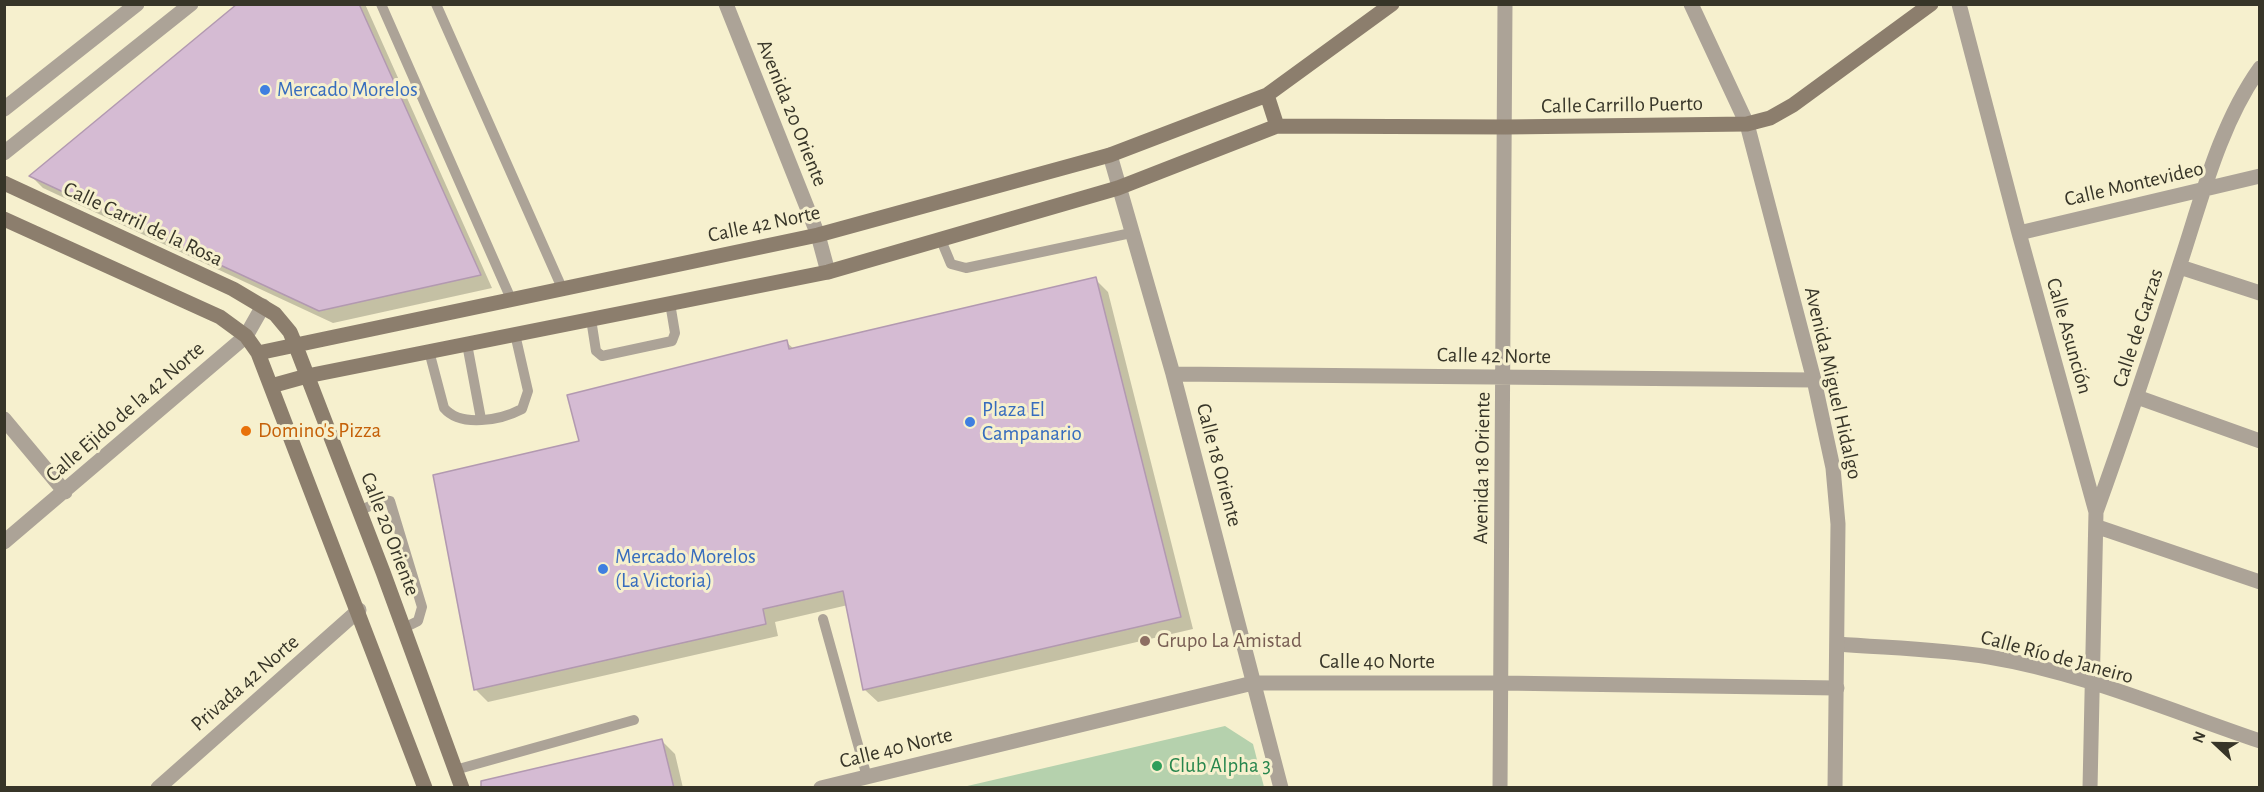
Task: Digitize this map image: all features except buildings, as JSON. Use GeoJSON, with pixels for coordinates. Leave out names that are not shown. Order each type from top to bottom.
{"type":"FeatureCollection","features":[{"type":"Feature","properties":{"kind":"main road","name":"Calle 42 Norte"},"geometry":{"type":"LineString","coordinates":[[258,353],[818,235],[1110,155],[1267,95],[1392,4]]}},
{"type":"Feature","properties":{"kind":"main road","name":"Calle Carrillo Puerto"},"geometry":{"type":"LineString","coordinates":[[1277,126],[1506,127],[1747,124],[1770,118],[1793,105],[1931,4]]}},
{"type":"Feature","properties":{"kind":"main road"},"geometry":{"type":"LineString","coordinates":[[271,386],[307,376],[429,351],[828,272],[1118,188],[1277,126],[1267,95]]}},
{"type":"Feature","properties":{"kind":"main road","name":"Calle Carril de la Rosa"},"geometry":{"type":"LineString","coordinates":[[4,183],[232,289],[263,306]]}},
{"type":"Feature","properties":{"kind":"main road"},"geometry":{"type":"LineString","coordinates":[[4,219],[220,317],[246,336],[258,353],[359,610],[425,788]]}},
{"type":"Feature","properties":{"kind":"main road","name":"Calle 20 Oriente"},"geometry":{"type":"LineString","coordinates":[[263,306],[283,321],[295,344],[404,628],[462,788]]}},
{"type":"Feature","properties":{"kind":"street"},"geometry":{"type":"LineString","coordinates":[[4,109],[137,4]]}},
{"type":"Feature","properties":{"kind":"street","name":"Avenida 20 Oriente"},"geometry":{"type":"LineString","coordinates":[[726,4],[818,235],[828,272]]}},
{"type":"Feature","properties":{"kind":"street","name":"Avenida 18 Oriente"},"geometry":{"type":"LineString","coordinates":[[1500,788],[1505,4]]}},
{"type":"Feature","properties":{"kind":"street","name":"Avenida Miguel Hidalgo"},"geometry":{"type":"LineString","coordinates":[[1691,4],[1747,124],[1814,380],[1837,493],[1838,644],[1835,788]]}},
{"type":"Feature","properties":{"kind":"street","name":"Calle Asunción"},"geometry":{"type":"LineString","coordinates":[[1959,4],[2097,519],[2090,788]]}},
{"type":"Feature","properties":{"kind":"street"},"geometry":{"type":"LineString","coordinates":[[4,153],[185,6]]}},
{"type":"Feature","properties":{"kind":"street","name":"Calle de Garzas"},"geometry":{"type":"LineString","coordinates":[[2097,519],[2205,189],[2237,106],[2259,68]]}},
{"type":"Feature","properties":{"kind":"street","name":"Calle 18 Oriente"},"geometry":{"type":"LineString","coordinates":[[1110,155],[1173,374],[1281,788]]}},
{"type":"Feature","properties":{"kind":"street","name":"Calle Montevideo"},"geometry":{"type":"LineString","coordinates":[[2019,233],[2259,176]]}},
{"type":"Feature","properties":{"kind":"street"},"geometry":{"type":"LineString","coordinates":[[2180,267],[2259,293]]}},
{"type":"Feature","properties":{"kind":"street","name":"Calle Ejido de la 42 Norte"},"geometry":{"type":"LineString","coordinates":[[4,542],[246,336],[263,306]]}},
{"type":"Feature","properties":{"kind":"street","name":"Calle 42 Norte"},"geometry":{"type":"LineString","coordinates":[[1173,374],[1814,380]]}},
{"type":"Feature","properties":{"kind":"street"},"geometry":{"type":"LineString","coordinates":[[2138,397],[2259,441]]}},
{"type":"Feature","properties":{"kind":"street"},"geometry":{"type":"LineString","coordinates":[[4,419],[65,492]]}},
{"type":"Feature","properties":{"kind":"street"},"geometry":{"type":"LineString","coordinates":[[2097,519],[2259,582]]}},
{"type":"Feature","properties":{"kind":"street","name":"Privada 42 Norte"},"geometry":{"type":"LineString","coordinates":[[158,788],[359,610]]}},
{"type":"Feature","properties":{"kind":"street","name":"Calle Río de Janeiro"},"geometry":{"type":"LineString","coordinates":[[1838,644],[1989,657],[2091,683],[2259,741]]}},
{"type":"Feature","properties":{"kind":"street","name":"Calle 40 Norte"},"geometry":{"type":"LineString","coordinates":[[821,788],[1253,683],[1501,683],[1837,688]]}},
{"type":"Feature","properties":{"kind":"lane"},"geometry":{"type":"LineString","coordinates":[[381,4],[511,299]]}},
{"type":"Feature","properties":{"kind":"lane"},"geometry":{"type":"LineString","coordinates":[[436,4],[562,288]]}},
{"type":"Feature","properties":{"kind":"lane"},"geometry":{"type":"LineString","coordinates":[[940,240],[951,264],[966,268],[1131,233]]}},
{"type":"Feature","properties":{"kind":"lane"},"geometry":{"type":"LineString","coordinates":[[591,319],[596,351],[602,356],[672,341],[675,333],[670,303]]}},
{"type":"Feature","properties":{"kind":"lane"},"geometry":{"type":"LineString","coordinates":[[429,351],[444,408],[450,416],[460,420],[513,414],[522,409],[528,391],[515,334]]}},
{"type":"Feature","properties":{"kind":"lane"},"geometry":{"type":"LineString","coordinates":[[467,344],[481,419]]}},
{"type":"Feature","properties":{"kind":"lane"},"geometry":{"type":"LineString","coordinates":[[359,511],[383,500],[390,501],[422,607],[418,621],[404,628]]}},
{"type":"Feature","properties":{"kind":"lane"},"geometry":{"type":"LineString","coordinates":[[823,619],[867,777]]}},
{"type":"Feature","properties":{"kind":"lane"},"geometry":{"type":"LineString","coordinates":[[455,770],[634,720]]}},
{"type":"Feature","properties":{"kind":"green space","name":"Club Alpha 3"},"geometry":{"type":"Polygon","coordinates":[[[1225,726],[1253,744],[1264,787],[963,787],[1225,726]]]}},
{"type":"Feature","properties":{"kind":"place","name":"Mercado Morelos"},"geometry":{"type":"Point","coordinates":[265,90]}},
{"type":"Feature","properties":{"kind":"place","name":"Plaza El Campanario"},"geometry":{"type":"Point","coordinates":[970,422]}},
{"type":"Feature","properties":{"kind":"place","name":"Domino's Pizza"},"geometry":{"type":"Point","coordinates":[246,431]}},
{"type":"Feature","properties":{"kind":"place","name":"Mercado Morelos (La Victoria)"},"geometry":{"type":"Point","coordinates":[603,569]}},
{"type":"Feature","properties":{"kind":"place","name":"Grupo La Amistad"},"geometry":{"type":"Point","coordinates":[1145,641]}},
{"type":"Feature","properties":{"kind":"place","name":"Club Alpha 3"},"geometry":{"type":"Point","coordinates":[1157,766]}}]}
